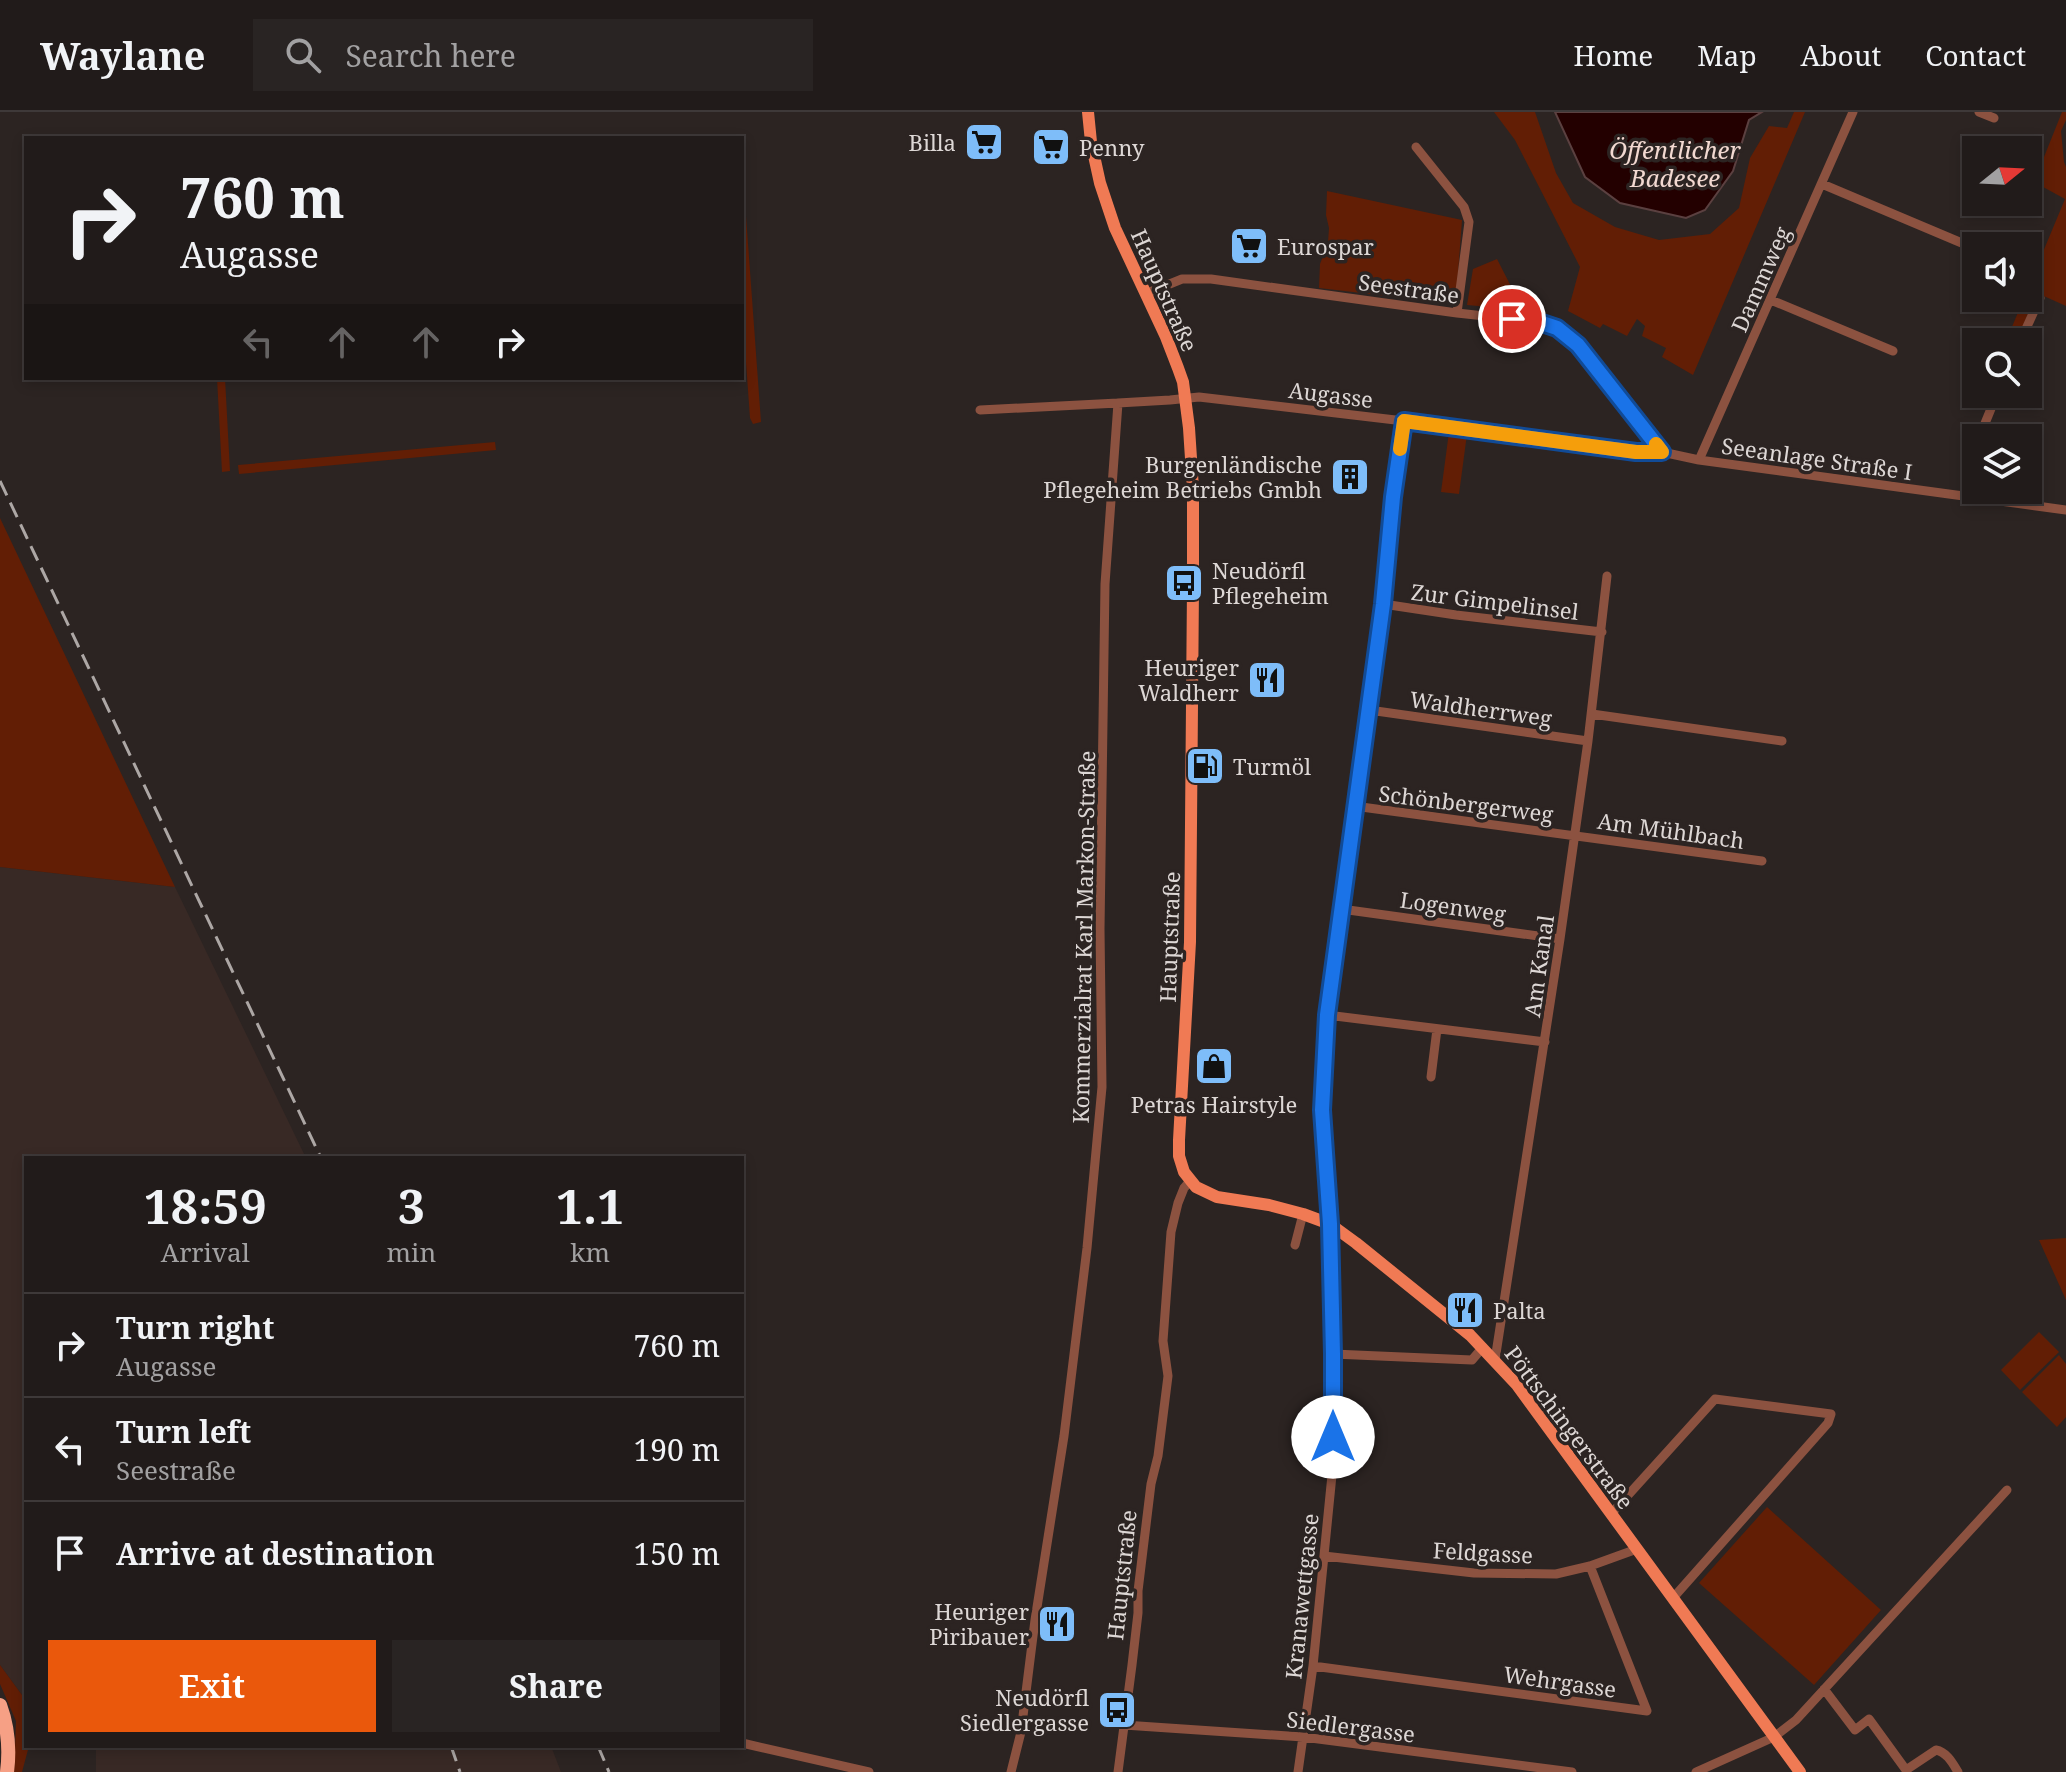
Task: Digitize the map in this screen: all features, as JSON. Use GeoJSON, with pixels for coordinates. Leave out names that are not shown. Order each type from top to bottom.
{"type":"FeatureCollection","features":[{"type":"Feature","properties":{"kind":"highway"},"geometry":{"type":"LineString","coordinates":[[0,1705],[7,1736],[7,1772]]}},
{"type":"Feature","properties":{"kind":"main road","name":"Hauptstraße"},"geometry":{"type":"LineString","coordinates":[[1088,112],[1100,183],[1115,228],[1166,337],[1183,382],[1189,428],[1193,489],[1191,891],[1179,1156],[1190,1181]]}},
{"type":"Feature","properties":{"kind":"main road","name":"Pöttschingerstraße"},"geometry":{"type":"LineString","coordinates":[[1190,1181],[1217,1197],[1269,1205],[1330,1224],[1483,1347],[1517,1385],[1800,1772]]}},
{"type":"Feature","properties":{"kind":"street","name":"Dammweg"},"geometry":{"type":"LineString","coordinates":[[1699,460],[1853,112]]}},
{"type":"Feature","properties":{"kind":"street"},"geometry":{"type":"LineString","coordinates":[[1979,112],[1994,118]]}},
{"type":"Feature","properties":{"kind":"street"},"geometry":{"type":"LineString","coordinates":[[1416,147],[1464,207],[1469,222],[1457,313]]}},
{"type":"Feature","properties":{"kind":"street"},"geometry":{"type":"LineString","coordinates":[[1822,184],[1962,243]]}},
{"type":"Feature","properties":{"kind":"street","name":"Seestraße"},"geometry":{"type":"LineString","coordinates":[[1145,294],[1182,279],[1211,279],[1539,322],[1557,328],[1578,345],[1662,452]]}},
{"type":"Feature","properties":{"kind":"street"},"geometry":{"type":"LineString","coordinates":[[1771,300],[1893,351]]}},
{"type":"Feature","properties":{"kind":"street","name":"Augasse"},"geometry":{"type":"LineString","coordinates":[[1185,398],[1199,397],[1404,421],[1636,452],[1662,452]]}},
{"type":"Feature","properties":{"kind":"street"},"geometry":{"type":"LineString","coordinates":[[980,410],[1185,398]]}},
{"type":"Feature","properties":{"kind":"street","name":"Kommerzialrat Karl Markon-Straße"},"geometry":{"type":"LineString","coordinates":[[1011,1772],[1021,1732],[1064,1436],[1087,1248],[1102,1087],[1100,929],[1105,584],[1118,403]]}},
{"type":"Feature","properties":{"kind":"street","name":"Kranawettgasse"},"geometry":{"type":"LineString","coordinates":[[1298,1772],[1313,1666],[1333,1465],[1330,1224],[1322,1110],[1327,1015],[1383,604],[1404,421]]}},
{"type":"Feature","properties":{"kind":"street","name":"Seeanlage Straße I"},"geometry":{"type":"LineString","coordinates":[[1662,452],[1699,460],[1962,495]]}},
{"type":"Feature","properties":{"kind":"street","name":"Seeanlage Straße I"},"geometry":{"type":"LineString","coordinates":[[2024,504],[2066,510]]}},
{"type":"Feature","properties":{"kind":"street","name":"Am Kanal"},"geometry":{"type":"LineString","coordinates":[[1495,1360],[1560,939],[1592,714],[1607,576]]}},
{"type":"Feature","properties":{"kind":"street","name":"Zur Gimpelinsel"},"geometry":{"type":"LineString","coordinates":[[1383,604],[1602,632]]}},
{"type":"Feature","properties":{"kind":"street","name":"Waldherrweg"},"geometry":{"type":"LineString","coordinates":[[1369,710],[1588,741]]}},
{"type":"Feature","properties":{"kind":"street"},"geometry":{"type":"LineString","coordinates":[[1592,714],[1782,741]]}},
{"type":"Feature","properties":{"kind":"street","name":"Schönbergerweg"},"geometry":{"type":"LineString","coordinates":[[1354,806],[1574,835]]}},
{"type":"Feature","properties":{"kind":"street","name":"Am Mühlbach"},"geometry":{"type":"LineString","coordinates":[[1574,835],[1762,861]]}},
{"type":"Feature","properties":{"kind":"street","name":"Logenweg"},"geometry":{"type":"LineString","coordinates":[[1341,909],[1560,939]]}},
{"type":"Feature","properties":{"kind":"street"},"geometry":{"type":"LineString","coordinates":[[1327,1015],[1545,1042]]}},
{"type":"Feature","properties":{"kind":"street"},"geometry":{"type":"LineString","coordinates":[[1431,1077],[1437,1029]]}},
{"type":"Feature","properties":{"kind":"street","name":"Hauptstraße"},"geometry":{"type":"LineString","coordinates":[[1118,1772],[1149,1496],[1158,1456],[1168,1376],[1163,1341],[1171,1232],[1178,1203],[1190,1181]]}},
{"type":"Feature","properties":{"kind":"street"},"geometry":{"type":"LineString","coordinates":[[1295,1245],[1303,1214]]}},
{"type":"Feature","properties":{"kind":"street"},"geometry":{"type":"LineString","coordinates":[[1333,1354],[1472,1360],[1483,1347]]}},
{"type":"Feature","properties":{"kind":"street"},"geometry":{"type":"LineString","coordinates":[[1611,1514],[1715,1399],[1831,1414],[1828,1423],[1673,1598]]}},
{"type":"Feature","properties":{"kind":"street"},"geometry":{"type":"LineString","coordinates":[[1696,1772],[1774,1737],[1796,1720],[2007,1490]]}},
{"type":"Feature","properties":{"kind":"street","name":"Feldgasse"},"geometry":{"type":"LineString","coordinates":[[1324,1556],[1474,1573],[1556,1574],[1637,1549]]}},
{"type":"Feature","properties":{"kind":"street","name":"Wehrgasse"},"geometry":{"type":"LineString","coordinates":[[1313,1666],[1647,1711],[1590,1566]]}},
{"type":"Feature","properties":{"kind":"street"},"geometry":{"type":"LineString","coordinates":[[1824,1689],[1855,1730],[1869,1719],[1906,1770],[1940,1750],[1958,1772]]}},
{"type":"Feature","properties":{"kind":"street","name":"Siedlergasse"},"geometry":{"type":"LineString","coordinates":[[1124,1725],[1303,1737],[1572,1772]]}},
{"type":"Feature","properties":{"kind":"street"},"geometry":{"type":"LineString","coordinates":[[744,1743],[869,1772]]}},
{"type":"Feature","properties":{"kind":"shaded area"},"geometry":{"type":"Polygon","coordinates":[[[1494,112],[1535,112],[1556,173],[1573,203],[1615,227],[1659,240],[1710,234],[1739,208],[1750,158],[1769,126],[1787,128],[1794,112],[1805,112],[1693,375],[1662,357],[1666,348],[1642,336],[1645,326],[1637,319],[1627,336],[1603,324],[1600,328],[1568,311],[1580,267],[1515,140],[1494,112]]]}},
{"type":"Feature","properties":{"kind":"shaded area"},"geometry":{"type":"Polygon","coordinates":[[[2062,112],[2066,112],[2061,131],[2066,167],[2066,306],[2042,295],[2042,254],[2065,199],[2042,186],[2042,162],[2062,112]]]}},
{"type":"Feature","properties":{"kind":"shaded area"},"geometry":{"type":"Polygon","coordinates":[[[744,188],[761,422],[753,424],[744,335],[744,188]]]}},
{"type":"Feature","properties":{"kind":"shaded area"},"geometry":{"type":"Polygon","coordinates":[[[1327,191],[1462,220],[1456,300],[1446,303],[1319,288],[1320,264],[1328,243],[1327,191]]]}},
{"type":"Feature","properties":{"kind":"shaded area"},"geometry":{"type":"Polygon","coordinates":[[[1497,259],[1522,310],[1467,305],[1473,269],[1497,259]]]}},
{"type":"Feature","properties":{"kind":"shaded area"},"geometry":{"type":"Polygon","coordinates":[[[2018,312],[2029,312],[2022,328],[2012,328],[2018,312]]]}},
{"type":"Feature","properties":{"kind":"shaded area"},"geometry":{"type":"Polygon","coordinates":[[[217,380],[225,380],[230,471],[222,472],[217,380]]]}},
{"type":"Feature","properties":{"kind":"shaded area"},"geometry":{"type":"Polygon","coordinates":[[[1449,432],[1467,434],[1459,494],[1441,492],[1449,432]]]}},
{"type":"Feature","properties":{"kind":"shaded area"},"geometry":{"type":"Polygon","coordinates":[[[495,442],[496,450],[239,474],[238,465],[495,442]]]}},
{"type":"Feature","properties":{"kind":"shaded area"},"geometry":{"type":"Polygon","coordinates":[[[0,518],[175,887],[0,867],[0,518]]]}},
{"type":"Feature","properties":{"kind":"shaded area"},"geometry":{"type":"Polygon","coordinates":[[[0,867],[175,887],[305,1156],[24,1156],[24,1694],[0,1665],[0,867]]]}},
{"type":"Feature","properties":{"kind":"shaded area"},"geometry":{"type":"Polygon","coordinates":[[[2066,1238],[2066,1300],[2039,1240],[2066,1238]]]}},
{"type":"Feature","properties":{"kind":"shaded area"},"geometry":{"type":"Polygon","coordinates":[[[2039,1332],[2059,1352],[2020,1390],[2001,1370],[2039,1332]]]}},
{"type":"Feature","properties":{"kind":"shaded area"},"geometry":{"type":"Polygon","coordinates":[[[2059,1355],[2066,1364],[2066,1417],[2057,1427],[2022,1392],[2059,1355]]]}},
{"type":"Feature","properties":{"kind":"shaded area"},"geometry":{"type":"Polygon","coordinates":[[[1767,1507],[1881,1610],[1814,1685],[1699,1583],[1767,1507]]]}},
{"type":"Feature","properties":{"kind":"shaded area"},"geometry":{"type":"Polygon","coordinates":[[[0,1665],[22,1695],[24,1704],[24,1748],[28,1748],[22,1772],[14,1772],[16,1721],[0,1684],[0,1665]]]}},
{"type":"Feature","properties":{"kind":"shaded area"},"geometry":{"type":"Polygon","coordinates":[[[96,1748],[552,1748],[561,1772],[96,1772],[96,1748]]]}},
{"type":"Feature","properties":{"kind":"water","name":"Öffentlicher Badesee"},"geometry":{"type":"Polygon","coordinates":[[[1555,112],[1762,112],[1749,120],[1733,171],[1705,210],[1686,218],[1620,203],[1585,177],[1555,112]]]}},
{"type":"Feature","properties":{"kind":"railway"},"geometry":{"type":"LineString","coordinates":[[0,481],[320,1156]]}},
{"type":"Feature","properties":{"kind":"railway"},"geometry":{"type":"LineString","coordinates":[[452,1748],[460,1772]]}},
{"type":"Feature","properties":{"kind":"railway"},"geometry":{"type":"LineString","coordinates":[[599,1748],[609,1772]]}},
{"type":"Feature","properties":{"kind":"slow traffic"},"geometry":{"type":"LineString","coordinates":[[1400,449],[1404,421],[1636,452],[1662,452],[1656,444]]}},
{"type":"Feature","properties":{"kind":"place","name":"Billa"},"geometry":{"type":"Point","coordinates":[984,142]}},
{"type":"Feature","properties":{"kind":"place","name":"Penny"},"geometry":{"type":"Point","coordinates":[1051,147]}},
{"type":"Feature","properties":{"kind":"place","name":"Eurospar"},"geometry":{"type":"Point","coordinates":[1249,246]}},
{"type":"Feature","properties":{"kind":"place","name":"Burgenländische Pflegeheim Betriebs Gmbh"},"geometry":{"type":"Point","coordinates":[1350,477]}},
{"type":"Feature","properties":{"kind":"place","name":"Neudörfl Pflegeheim"},"geometry":{"type":"Point","coordinates":[1184,583]}},
{"type":"Feature","properties":{"kind":"place","name":"Heuriger Waldherr"},"geometry":{"type":"Point","coordinates":[1267,680]}},
{"type":"Feature","properties":{"kind":"place","name":"Turmöl"},"geometry":{"type":"Point","coordinates":[1205,766]}},
{"type":"Feature","properties":{"kind":"place","name":"Petras Hairstyle"},"geometry":{"type":"Point","coordinates":[1214,1066]}},
{"type":"Feature","properties":{"kind":"place","name":"Palta"},"geometry":{"type":"Point","coordinates":[1465,1310]}},
{"type":"Feature","properties":{"kind":"place","name":"Heuriger Piribauer"},"geometry":{"type":"Point","coordinates":[1057,1624]}},
{"type":"Feature","properties":{"kind":"place","name":"Neudörfl Siedlergasse"},"geometry":{"type":"Point","coordinates":[1117,1710]}},
{"type":"Feature","properties":{"kind":"route"},"geometry":{"type":"LineString","coordinates":[[1333,1437],[1330,1224],[1322,1110],[1327,1015],[1383,604],[1404,421],[1636,452],[1662,452],[1578,345],[1557,328],[1512,319]]}}]}
